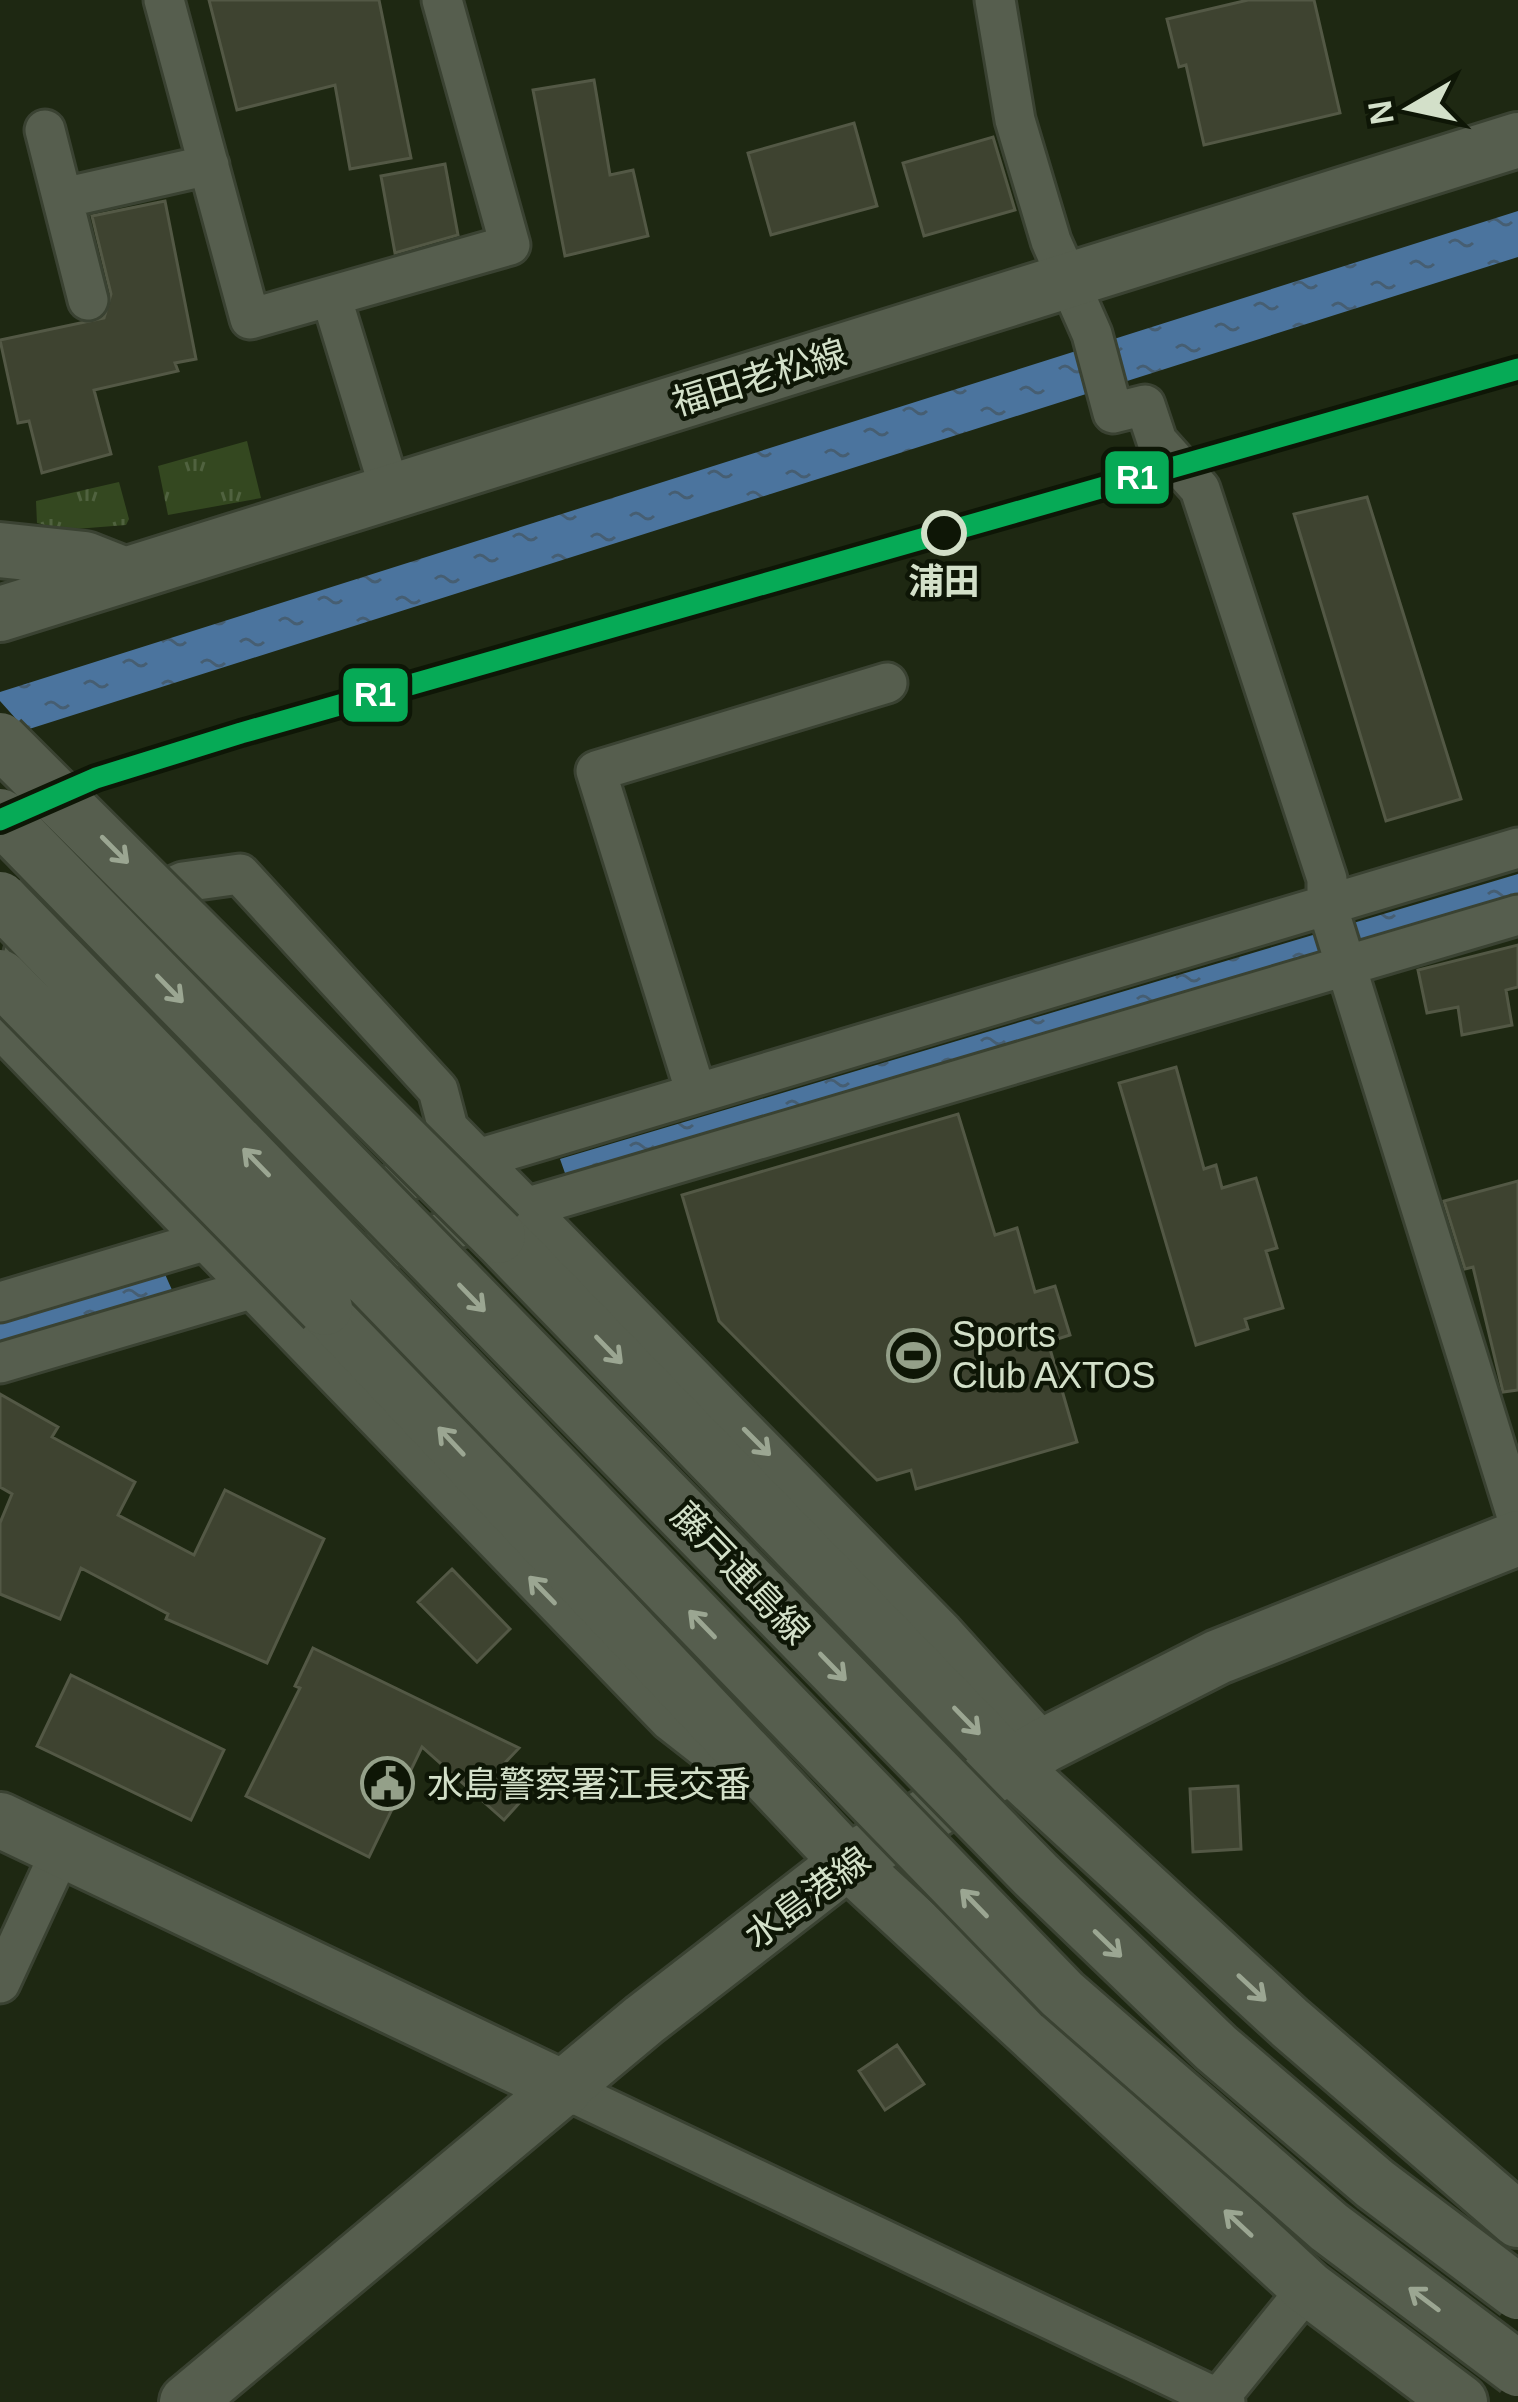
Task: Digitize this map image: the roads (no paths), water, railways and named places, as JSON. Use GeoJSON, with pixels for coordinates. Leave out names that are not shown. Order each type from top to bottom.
{"type":"FeatureCollection","features":[{"type":"Feature","properties":{"kind":"main road","name":"福田老松線"},"geometry":{"type":"LineString","coordinates":[[0,614],[1518,140]]}},
{"type":"Feature","properties":{"kind":"main road"},"geometry":{"type":"LineString","coordinates":[[0,550],[85,560],[123,574]]}},
{"type":"Feature","properties":{"kind":"main road"},"geometry":{"type":"LineString","coordinates":[[0,740],[513,1222],[1290,2023],[1518,2220]]}},
{"type":"Feature","properties":{"kind":"main road","name":"藤戸連島線"},"geometry":{"type":"LineString","coordinates":[[0,816],[1053,1891],[1216,2048],[1375,2184],[1518,2292]]}},
{"type":"Feature","properties":{"kind":"main road","name":"藤戸連島線"},"geometry":{"type":"LineString","coordinates":[[0,899],[1062,1994],[1329,2227],[1518,2369]]}},
{"type":"Feature","properties":{"kind":"main road"},"geometry":{"type":"LineString","coordinates":[[0,977],[325,1308],[848,1862],[1308,2288],[1460,2402]]}},
{"type":"Feature","properties":{"kind":"main road","name":"水島港線"},"geometry":{"type":"LineString","coordinates":[[187,2402],[644,2020],[848,1862],[1028,1756],[1218,1657],[1518,1538]]}},
{"type":"Feature","properties":{"kind":"main road"},"geometry":{"type":"LineString","coordinates":[[0,1820],[565,2089]]}},
{"type":"Feature","properties":{"kind":"street"},"geometry":{"type":"LineString","coordinates":[[164,0],[250,319],[510,245],[442,0]]}},
{"type":"Feature","properties":{"kind":"street"},"geometry":{"type":"LineString","coordinates":[[995,0],[1015,121],[1051,241],[1092,334],[1113,413],[1145,405],[1157,441],[1200,489],[1327,879],[1336,935],[1518,1520]]}},
{"type":"Feature","properties":{"kind":"street"},"geometry":{"type":"LineString","coordinates":[[45,130],[88,300]]}},
{"type":"Feature","properties":{"kind":"street"},"geometry":{"type":"LineString","coordinates":[[63,198],[209,165]]}},
{"type":"Feature","properties":{"kind":"street"},"geometry":{"type":"LineString","coordinates":[[331,296],[390,490]]}},
{"type":"Feature","properties":{"kind":"street"},"geometry":{"type":"LineString","coordinates":[[696,1093],[596,771],[887,682]]}},
{"type":"Feature","properties":{"kind":"street"},"geometry":{"type":"LineString","coordinates":[[0,1363],[253,1289],[513,1222],[1336,935],[1518,848]]}},
{"type":"Feature","properties":{"kind":"street"},"geometry":{"type":"LineString","coordinates":[[0,964],[183,882],[240,874],[438,1090],[448,1128],[477,1157],[513,1222]]}},
{"type":"Feature","properties":{"kind":"street"},"geometry":{"type":"LineString","coordinates":[[0,1302],[696,1093],[1336,935],[1518,914]]}},
{"type":"Feature","properties":{"kind":"street"},"geometry":{"type":"LineString","coordinates":[[0,1028],[670,1721],[848,1862]]}},
{"type":"Feature","properties":{"kind":"street"},"geometry":{"type":"LineString","coordinates":[[0,1983],[62,1850]]}},
{"type":"Feature","properties":{"kind":"street"},"geometry":{"type":"LineString","coordinates":[[565,2089],[1222,2401],[1308,2288]]}},
{"type":"Feature","properties":{"kind":"water"},"geometry":{"type":"Polygon","coordinates":[[[1518,211],[1518,257],[26,730],[0,701],[0,692],[1518,211]]]}},
{"type":"Feature","properties":{"kind":"water"},"geometry":{"type":"Polygon","coordinates":[[[1518,874],[1518,893],[566,1176],[560,1159],[1518,874]]]}},
{"type":"Feature","properties":{"kind":"water"},"geometry":{"type":"Polygon","coordinates":[[[164,1272],[176,1299],[0,1350],[0,1321],[164,1272]]]}},
{"type":"Feature","properties":{"kind":"place","name":"浦田"},"geometry":{"type":"Point","coordinates":[944,533]}},
{"type":"Feature","properties":{"kind":"place","name":"Sports Club AXTOS"},"geometry":{"type":"Point","coordinates":[913,1355]}},
{"type":"Feature","properties":{"kind":"place","name":"水島警察署江長交番"},"geometry":{"type":"Point","coordinates":[388,1784]}}]}
